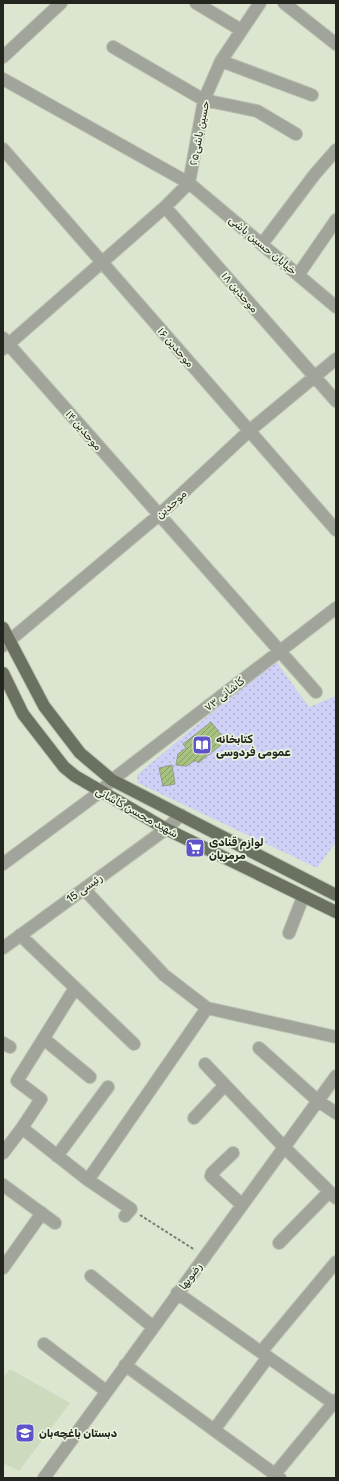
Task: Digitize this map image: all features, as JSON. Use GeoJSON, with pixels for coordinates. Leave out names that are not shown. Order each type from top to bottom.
{"type":"FeatureCollection","features":[{"type":"Feature","properties":{"kind":"main road","name":"شهید محسن کاشانی"},"geometry":{"type":"LineString","coordinates":[[3,628],[7,643],[44,706],[80,753],[112,780],[336,895]]}},
{"type":"Feature","properties":{"kind":"main road","name":"شهید محسن کاشانی"},"geometry":{"type":"LineString","coordinates":[[3,673],[23,714],[64,767],[100,792],[166,829],[336,912]]}},
{"type":"Feature","properties":{"kind":"street"},"geometry":{"type":"LineString","coordinates":[[3,56],[61,3]]}},
{"type":"Feature","properties":{"kind":"street"},"geometry":{"type":"LineString","coordinates":[[196,3],[241,30]]}},
{"type":"Feature","properties":{"kind":"street","name":"حسین باشی۲۵"},"geometry":{"type":"LineString","coordinates":[[189,182],[204,100],[221,61],[260,3]]}},
{"type":"Feature","properties":{"kind":"street"},"geometry":{"type":"LineString","coordinates":[[284,3],[336,44]]}},
{"type":"Feature","properties":{"kind":"street"},"geometry":{"type":"LineString","coordinates":[[113,48],[204,100],[257,111],[296,134]]}},
{"type":"Feature","properties":{"kind":"street"},"geometry":{"type":"LineString","coordinates":[[221,61],[312,95]]}},
{"type":"Feature","properties":{"kind":"street","name":"خیابان حسین باشی"},"geometry":{"type":"LineString","coordinates":[[3,79],[189,182],[336,307]]}},
{"type":"Feature","properties":{"kind":"street","name":"موحدین ۱۶"},"geometry":{"type":"LineString","coordinates":[[3,149],[336,530]]}},
{"type":"Feature","properties":{"kind":"street"},"geometry":{"type":"LineString","coordinates":[[262,244],[315,174],[336,150]]}},
{"type":"Feature","properties":{"kind":"street"},"geometry":{"type":"LineString","coordinates":[[5,344],[102,263],[165,207],[189,182]]}},
{"type":"Feature","properties":{"kind":"street","name":"موحدین ۱۸"},"geometry":{"type":"LineString","coordinates":[[165,207],[336,401]]}},
{"type":"Feature","properties":{"kind":"street"},"geometry":{"type":"LineString","coordinates":[[298,275],[336,220]]}},
{"type":"Feature","properties":{"kind":"street","name":"موحدین ۱۴"},"geometry":{"type":"LineString","coordinates":[[5,344],[316,692]]}},
{"type":"Feature","properties":{"kind":"street","name":"موحدین"},"geometry":{"type":"LineString","coordinates":[[7,643],[159,515],[249,431],[336,359]]}},
{"type":"Feature","properties":{"kind":"street","name":"کاشانی ۷۳"},"geometry":{"type":"LineString","coordinates":[[3,864],[100,792],[112,780],[336,608]]}},
{"type":"Feature","properties":{"kind":"street","name":"رئیسی 15"},"geometry":{"type":"LineString","coordinates":[[3,948],[166,829],[181,816]]}},
{"type":"Feature","properties":{"kind":"street"},"geometry":{"type":"LineString","coordinates":[[84,889],[164,975],[207,1008],[336,1037]]}},
{"type":"Feature","properties":{"kind":"street"},"geometry":{"type":"LineString","coordinates":[[289,933],[303,897]]}},
{"type":"Feature","properties":{"kind":"street"},"geometry":{"type":"LineString","coordinates":[[20,935],[134,1044]]}},
{"type":"Feature","properties":{"kind":"street"},"geometry":{"type":"LineString","coordinates":[[3,1153],[41,1099],[17,1081],[76,988]]}},
{"type":"Feature","properties":{"kind":"street"},"geometry":{"type":"LineString","coordinates":[[88,1180],[207,1008]]}},
{"type":"Feature","properties":{"kind":"street"},"geometry":{"type":"LineString","coordinates":[[44,1039],[90,1077]]}},
{"type":"Feature","properties":{"kind":"street"},"geometry":{"type":"LineString","coordinates":[[259,1048],[318,1101],[336,1113]]}},
{"type":"Feature","properties":{"kind":"street"},"geometry":{"type":"LineString","coordinates":[[205,1064],[284,1147],[333,1195],[279,1243]]}},
{"type":"Feature","properties":{"kind":"street","name":"رضویها"},"geometry":{"type":"LineString","coordinates":[[44,1478],[336,1076]]}},
{"type":"Feature","properties":{"kind":"street"},"geometry":{"type":"LineString","coordinates":[[194,1118],[225,1085]]}},
{"type":"Feature","properties":{"kind":"street"},"geometry":{"type":"LineString","coordinates":[[57,1156],[108,1087]]}},
{"type":"Feature","properties":{"kind":"street"},"geometry":{"type":"LineString","coordinates":[[22,1128],[128,1212]]}},
{"type":"Feature","properties":{"kind":"street"},"geometry":{"type":"LineString","coordinates":[[232,1153],[212,1173],[211,1176],[242,1205]]}},
{"type":"Feature","properties":{"kind":"street"},"geometry":{"type":"LineString","coordinates":[[8,1189],[55,1223]]}},
{"type":"Feature","properties":{"kind":"street"},"geometry":{"type":"LineString","coordinates":[[3,1268],[42,1213]]}},
{"type":"Feature","properties":{"kind":"street"},"geometry":{"type":"LineString","coordinates":[[214,1430],[264,1354],[336,1262]]}},
{"type":"Feature","properties":{"kind":"street"},"geometry":{"type":"LineString","coordinates":[[91,1276],[153,1327]]}},
{"type":"Feature","properties":{"kind":"street"},"geometry":{"type":"LineString","coordinates":[[125,1365],[278,1476],[335,1403],[177,1293]]}},
{"type":"Feature","properties":{"kind":"street"},"geometry":{"type":"LineString","coordinates":[[44,1344],[106,1391]]}},
{"type":"Feature","properties":{"kind":"path"},"geometry":{"type":"LineString","coordinates":[[128,1212],[205,1256]]}},
{"type":"Feature","properties":{"kind":"shaded area"},"geometry":{"type":"Polygon","coordinates":[[[275,660],[309,707],[336,696],[336,842],[317,868],[138,783],[137,775],[275,660]]]}},
{"type":"Feature","properties":{"kind":"shaded area","name":"دبستان باغچه‌بان"},"geometry":{"type":"Polygon","coordinates":[[[10,1369],[70,1403],[19,1471],[3,1463],[3,1378],[10,1369]]]}},
{"type":"Feature","properties":{"kind":"building","name":"کتابخانه عمومی فردوسی"},"geometry":{"type":"Polygon","coordinates":[[[211,722],[223,737],[217,741],[221,745],[198,763],[195,760],[187,766],[176,765],[178,754],[186,748],[183,744],[211,722]]]}},
{"type":"Feature","properties":{"kind":"building"},"geometry":{"type":"Polygon","coordinates":[[[172,765],[175,784],[163,786],[159,768],[172,765]]]}},
{"type":"Feature","properties":{"kind":"place","name":"کتابخانه عمومی فردوسی"},"geometry":{"type":"Point","coordinates":[202,745]}},
{"type":"Feature","properties":{"kind":"place","name":"لوازم قنادی مرمریان"},"geometry":{"type":"Point","coordinates":[195,848]}},
{"type":"Feature","properties":{"kind":"place","name":"دبستان باغچه‌بان"},"geometry":{"type":"Point","coordinates":[25,1433]}}]}
